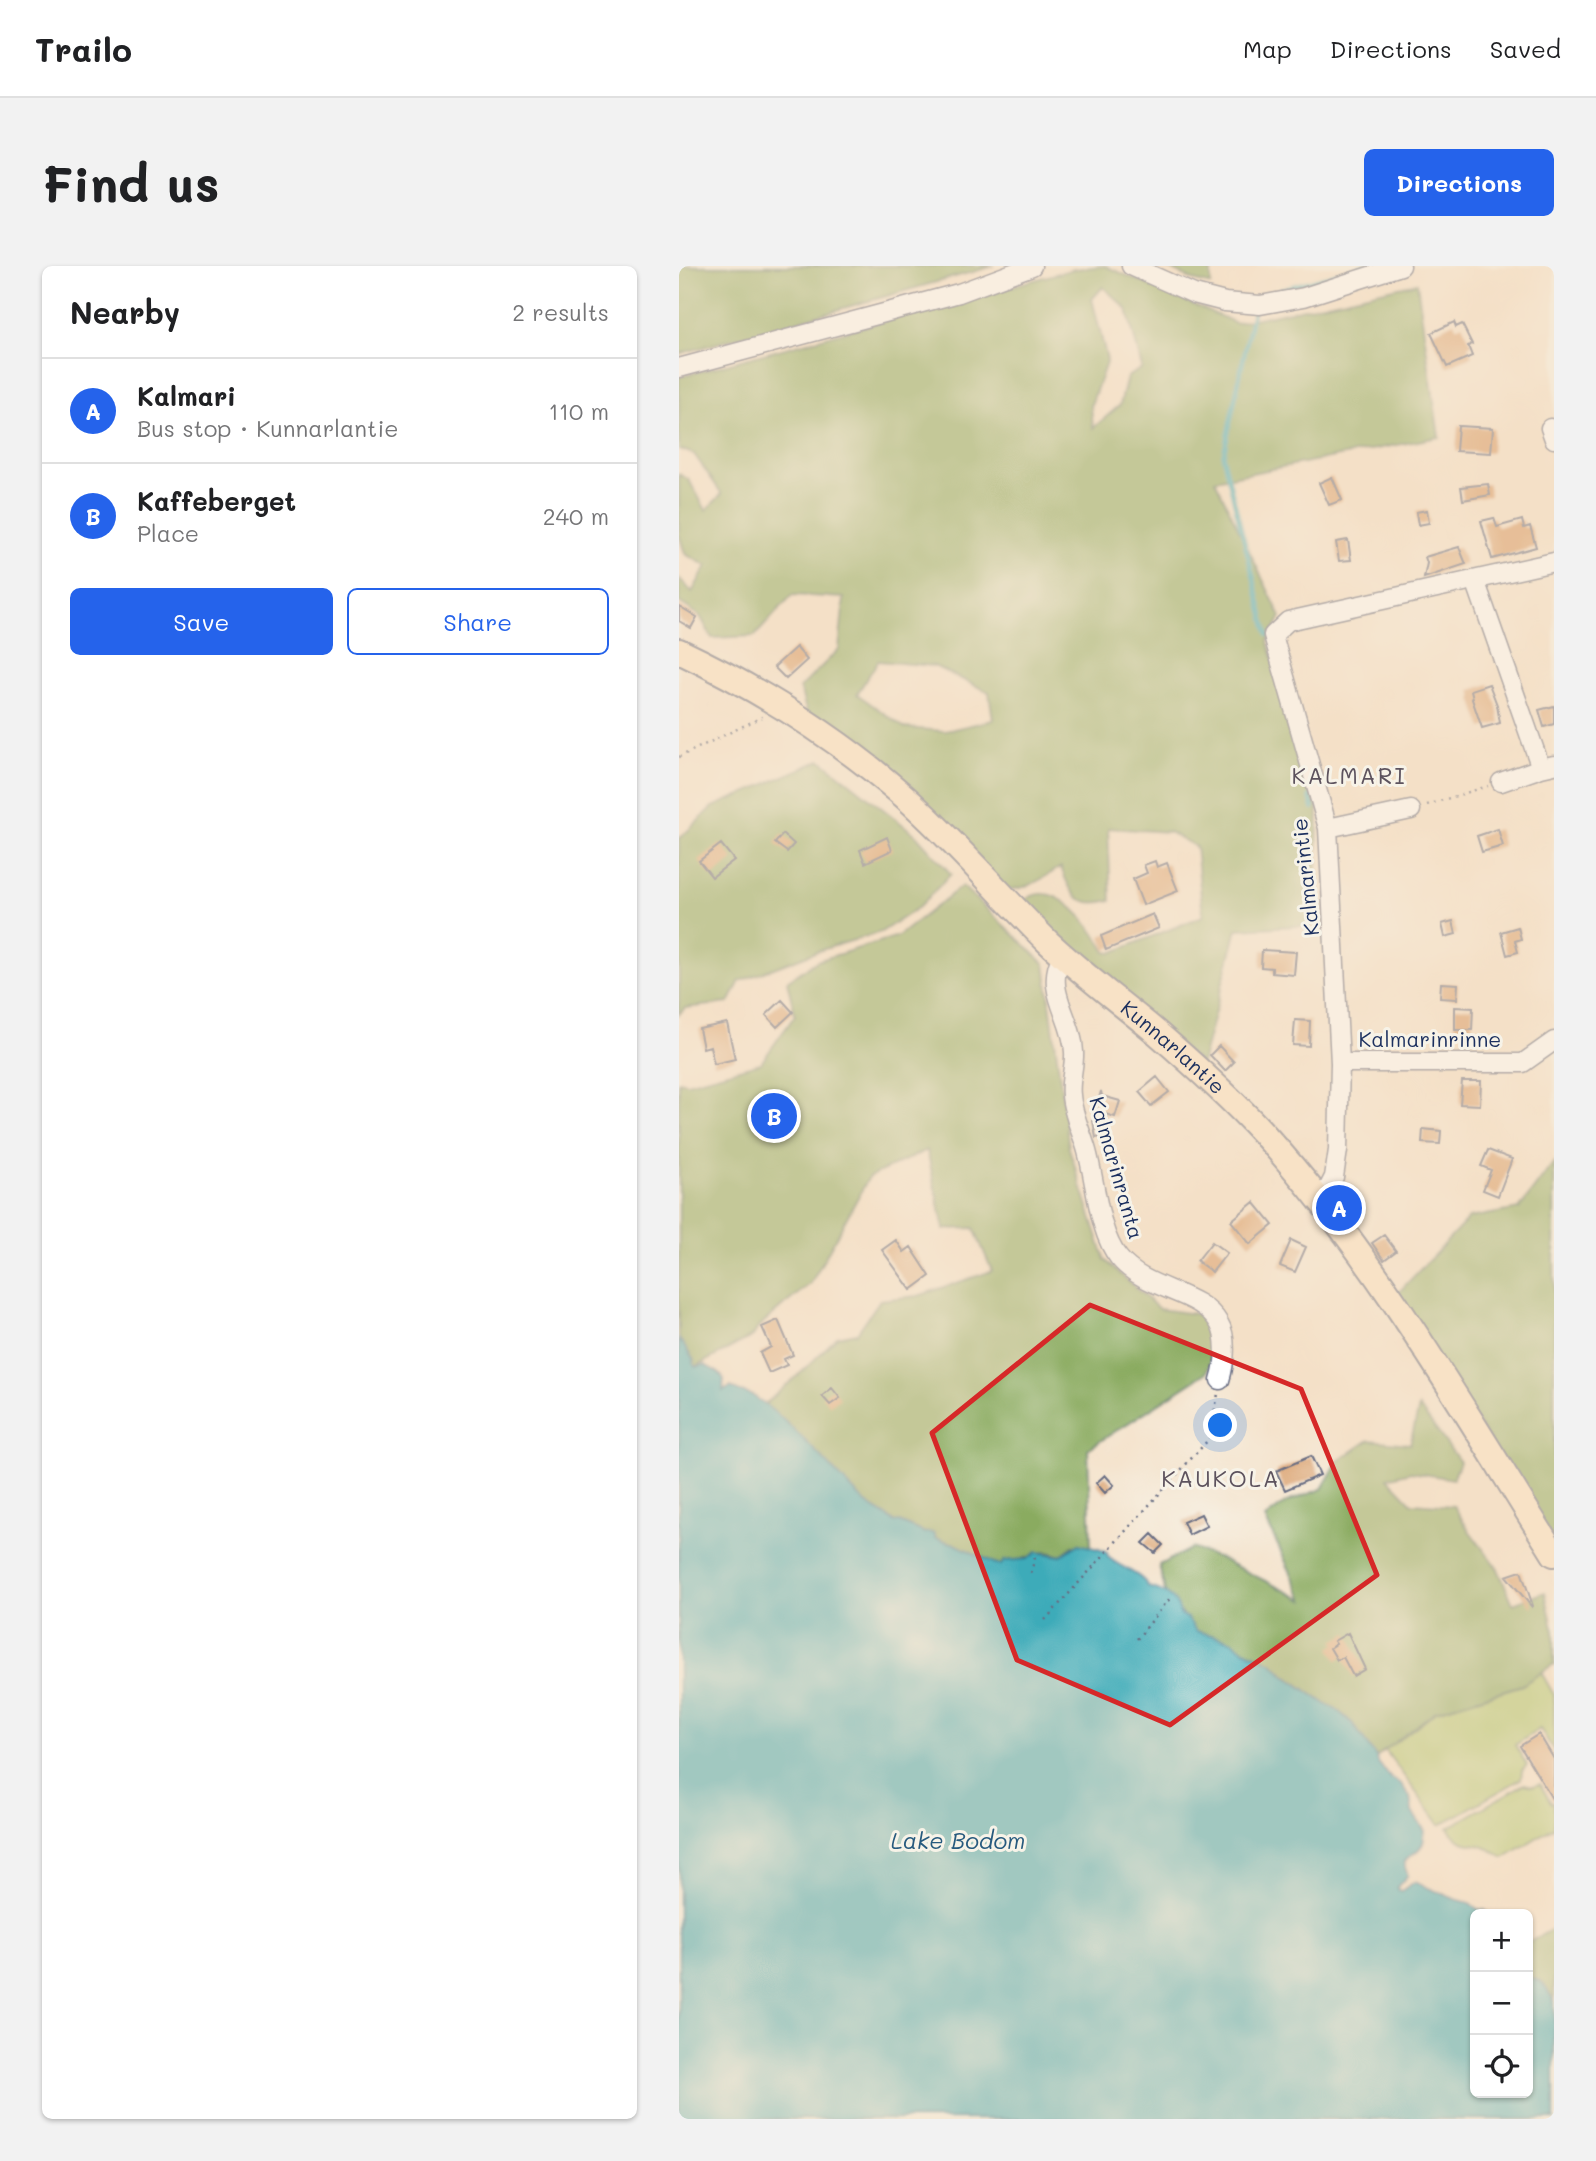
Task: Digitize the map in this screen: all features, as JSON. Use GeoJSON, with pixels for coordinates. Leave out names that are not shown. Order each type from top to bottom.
{"type":"FeatureCollection","features":[{"type":"Feature","properties":{"kind":"main road","name":"Kunnarlantie"},"geometry":{"type":"LineString","coordinates":[[679,651],[768,696],[852,752],[940,830],[1062,956],[1164,1039],[1261,1131],[1318,1198],[1404,1320],[1554,1554]]}},
{"type":"Feature","properties":{"kind":"street"},"geometry":{"type":"LineString","coordinates":[[679,368],[959,293],[1032,266]]}},
{"type":"Feature","properties":{"kind":"street"},"geometry":{"type":"LineString","coordinates":[[1131,266],[1194,294],[1225,302],[1260,305],[1304,297],[1401,266]]}},
{"type":"Feature","properties":{"kind":"street","name":"Kalmarintie"},"geometry":{"type":"LineString","coordinates":[[1318,1198],[1335,1177],[1338,1150],[1340,1063],[1328,828],[1273,635],[1288,621],[1554,562]]}},
{"type":"Feature","properties":{"kind":"street"},"geometry":{"type":"LineString","coordinates":[[1475,580],[1548,766],[1501,782]]}},
{"type":"Feature","properties":{"kind":"street"},"geometry":{"type":"LineString","coordinates":[[1328,828],[1411,810]]}},
{"type":"Feature","properties":{"kind":"street","name":"Kalmarinranta"},"geometry":{"type":"LineString","coordinates":[[1062,956],[1054,981],[1075,1051],[1071,1096],[1088,1154],[1106,1235],[1117,1255],[1131,1271],[1148,1282],[1201,1304],[1213,1313],[1221,1326],[1224,1342],[1224,1367],[1220,1380]]}},
{"type":"Feature","properties":{"kind":"street","name":"Kalmarinrinne"},"geometry":{"type":"LineString","coordinates":[[1340,1063],[1523,1063],[1554,1041]]}},
{"type":"Feature","properties":{"kind":"path"},"geometry":{"type":"LineString","coordinates":[[679,757],[765,716],[755,711]]}},
{"type":"Feature","properties":{"kind":"path"},"geometry":{"type":"LineString","coordinates":[[1411,810],[1501,782]]}},
{"type":"Feature","properties":{"kind":"path"},"geometry":{"type":"LineString","coordinates":[[1045,1620],[1209,1439],[1220,1380]]}},
{"type":"Feature","properties":{"kind":"path"},"geometry":{"type":"LineString","coordinates":[[1031,1573],[1036,1553]]}},
{"type":"Feature","properties":{"kind":"path"},"geometry":{"type":"LineString","coordinates":[[1137,1639],[1171,1597]]}},
{"type":"Feature","properties":{"kind":"highlighted area"},"geometry":{"type":"Polygon","coordinates":[[[1090,1305],[1301,1389],[1377,1575],[1170,1725],[1017,1660],[932,1433],[1090,1305]]]}},
{"type":"Feature","properties":{"kind":"green space"},"geometry":{"type":"Polygon","coordinates":[[[679,266],[994,266],[679,354],[679,266]]]}},
{"type":"Feature","properties":{"kind":"green space"},"geometry":{"type":"Polygon","coordinates":[[[1105,266],[1236,323],[1417,283],[1439,437],[1215,480],[1281,617],[1268,641],[1318,810],[1316,925],[1237,929],[1201,1064],[1025,912],[1025,900],[1037,894],[1061,900],[1083,919],[1106,952],[1111,953],[1203,916],[1196,847],[1169,832],[1108,828],[1111,900],[1083,901],[1072,892],[1061,867],[1026,886],[1003,889],[807,714],[800,688],[839,649],[844,598],[792,595],[755,636],[712,638],[700,616],[679,602],[679,578],[692,592],[707,566],[685,554],[679,534],[679,474],[689,480],[706,510],[722,494],[694,454],[679,449],[679,377],[1074,269],[1105,266]],[[1103,287],[1092,299],[1107,360],[1091,405],[1093,428],[1120,405],[1127,377],[1142,368],[1127,309],[1103,287]],[[878,661],[857,694],[905,728],[945,731],[993,720],[989,692],[934,666],[878,661]]]}},
{"type":"Feature","properties":{"kind":"green space"},"geometry":{"type":"Polygon","coordinates":[[[1165,266],[1211,266],[1211,285],[1192,280],[1165,266]]]}},
{"type":"Feature","properties":{"kind":"green space"},"geometry":{"type":"Polygon","coordinates":[[[821,760],[916,835],[951,874],[919,907],[881,932],[818,951],[740,981],[729,1003],[685,1008],[679,1014],[679,839],[713,807],[821,760]]]}},
{"type":"Feature","properties":{"kind":"green space"},"geometry":{"type":"Polygon","coordinates":[[[962,886],[1045,964],[1069,1148],[1105,1260],[1159,1309],[1203,1315],[1215,1347],[1207,1372],[1088,1449],[1091,1547],[1073,1546],[1060,1556],[1048,1552],[1000,1565],[990,1563],[955,1544],[935,1538],[934,1534],[900,1522],[895,1523],[867,1504],[764,1405],[837,1337],[857,1333],[880,1300],[918,1296],[992,1271],[974,1228],[944,1229],[927,1150],[869,1177],[811,1283],[759,1326],[753,1336],[695,1367],[693,1359],[679,1339],[679,1081],[687,1083],[761,1063],[795,1015],[787,981],[817,961],[898,936],[962,886]]]}},
{"type":"Feature","properties":{"kind":"green space"},"geometry":{"type":"Polygon","coordinates":[[[1554,1162],[1554,1542],[1396,1295],[1469,1218],[1519,1209],[1554,1162]]]}},
{"type":"Feature","properties":{"kind":"green space"},"geometry":{"type":"Polygon","coordinates":[[[1419,1407],[1460,1462],[1453,1479],[1411,1472],[1388,1478],[1412,1503],[1454,1506],[1498,1569],[1513,1604],[1545,1592],[1554,1632],[1554,1664],[1522,1685],[1436,1711],[1376,1757],[1352,1723],[1284,1674],[1273,1663],[1240,1648],[1232,1641],[1192,1628],[1165,1591],[1159,1565],[1192,1548],[1221,1559],[1304,1600],[1265,1518],[1287,1502],[1322,1489],[1338,1461],[1369,1440],[1410,1444],[1419,1407]]]}},
{"type":"Feature","properties":{"kind":"green space"},"geometry":{"type":"Polygon","coordinates":[[[1541,1672],[1554,1695],[1554,1751],[1540,1729],[1515,1745],[1527,1765],[1522,1770],[1521,1779],[1440,1825],[1385,1750],[1436,1711],[1522,1685],[1541,1672]]]}},
{"type":"Feature","properties":{"kind":"green space"},"geometry":{"type":"Polygon","coordinates":[[[1524,1784],[1540,1784],[1551,1803],[1554,1802],[1554,1827],[1504,1858],[1482,1846],[1459,1840],[1448,1828],[1524,1784]]]}},
{"type":"Feature","properties":{"kind":"green space"},"geometry":{"type":"Polygon","coordinates":[[[1554,1928],[1554,2001],[1542,1982],[1533,1978],[1533,1940],[1554,1928]]]}},
{"type":"Feature","properties":{"kind":"water","name":"Lake Bodom"},"geometry":{"type":"Polygon","coordinates":[[[679,1339],[693,1359],[695,1367],[705,1365],[719,1373],[724,1379],[723,1391],[731,1387],[752,1395],[770,1408],[864,1501],[895,1523],[935,1534],[935,1538],[1001,1565],[1004,1561],[1027,1559],[1037,1552],[1060,1556],[1079,1544],[1100,1549],[1113,1561],[1142,1579],[1148,1587],[1169,1596],[1176,1603],[1180,1614],[1187,1618],[1196,1631],[1233,1641],[1240,1648],[1273,1663],[1284,1675],[1352,1723],[1379,1764],[1391,1778],[1401,1784],[1410,1797],[1412,1812],[1425,1831],[1420,1848],[1406,1859],[1405,1868],[1408,1875],[1397,1887],[1398,1890],[1401,1891],[1414,1882],[1478,1909],[1470,1909],[1470,2098],[1533,2098],[1533,1978],[1542,1982],[1554,2001],[1554,2119],[679,2119],[679,1339]]]}},
{"type":"Feature","properties":{"kind":"building"},"geometry":{"type":"Polygon","coordinates":[[[1454,322],[1456,327],[1462,324],[1472,344],[1468,346],[1472,356],[1447,367],[1431,333],[1454,322]]]}},
{"type":"Feature","properties":{"kind":"building"},"geometry":{"type":"Polygon","coordinates":[[[1458,426],[1493,428],[1491,453],[1456,451],[1458,426]]]}},
{"type":"Feature","properties":{"kind":"building"},"geometry":{"type":"Polygon","coordinates":[[[1332,477],[1342,500],[1329,505],[1319,483],[1332,477]]]}},
{"type":"Feature","properties":{"kind":"building"},"geometry":{"type":"Polygon","coordinates":[[[1488,484],[1490,495],[1463,500],[1461,487],[1488,484]]]}},
{"type":"Feature","properties":{"kind":"building"},"geometry":{"type":"Polygon","coordinates":[[[1427,510],[1429,523],[1418,525],[1416,512],[1427,510]]]}},
{"type":"Feature","properties":{"kind":"building"},"geometry":{"type":"Polygon","coordinates":[[[1494,518],[1497,527],[1522,520],[1524,528],[1530,526],[1536,547],[1492,559],[1481,521],[1494,518]]]}},
{"type":"Feature","properties":{"kind":"building"},"geometry":{"type":"Polygon","coordinates":[[[1348,540],[1351,560],[1339,561],[1336,542],[1348,540]]]}},
{"type":"Feature","properties":{"kind":"building"},"geometry":{"type":"Polygon","coordinates":[[[1459,547],[1466,564],[1424,578],[1427,563],[1425,557],[1459,547]]]}},
{"type":"Feature","properties":{"kind":"building"},"geometry":{"type":"Polygon","coordinates":[[[679,606],[697,617],[691,628],[679,621],[679,606]]]}},
{"type":"Feature","properties":{"kind":"building"},"geometry":{"type":"Polygon","coordinates":[[[796,647],[807,660],[786,679],[774,667],[796,647]]]}},
{"type":"Feature","properties":{"kind":"building"},"geometry":{"type":"Polygon","coordinates":[[[1489,684],[1500,723],[1482,728],[1471,690],[1489,684]]]}},
{"type":"Feature","properties":{"kind":"building"},"geometry":{"type":"Polygon","coordinates":[[[1554,706],[1554,724],[1544,727],[1539,710],[1554,706]]]}},
{"type":"Feature","properties":{"kind":"building"},"geometry":{"type":"Polygon","coordinates":[[[1498,829],[1503,846],[1482,852],[1477,836],[1498,829]]]}},
{"type":"Feature","properties":{"kind":"building"},"geometry":{"type":"Polygon","coordinates":[[[783,834],[794,844],[787,852],[775,843],[783,834]]]}},
{"type":"Feature","properties":{"kind":"building"},"geometry":{"type":"Polygon","coordinates":[[[887,837],[892,850],[865,863],[860,850],[887,837]]]}},
{"type":"Feature","properties":{"kind":"building"},"geometry":{"type":"Polygon","coordinates":[[[721,844],[734,860],[712,877],[699,861],[721,844]]]}},
{"type":"Feature","properties":{"kind":"building"},"geometry":{"type":"Polygon","coordinates":[[[1155,861],[1157,867],[1167,863],[1178,891],[1143,905],[1133,879],[1147,873],[1144,865],[1155,861]]]}},
{"type":"Feature","properties":{"kind":"building"},"geometry":{"type":"Polygon","coordinates":[[[1153,914],[1159,928],[1106,950],[1101,936],[1153,914]]]}},
{"type":"Feature","properties":{"kind":"building"},"geometry":{"type":"Polygon","coordinates":[[[1453,921],[1456,934],[1445,937],[1442,924],[1453,921]]]}},
{"type":"Feature","properties":{"kind":"building"},"geometry":{"type":"Polygon","coordinates":[[[1518,927],[1521,939],[1515,941],[1518,952],[1507,955],[1501,932],[1518,927]]]}},
{"type":"Feature","properties":{"kind":"building"},"geometry":{"type":"Polygon","coordinates":[[[1262,950],[1296,952],[1294,975],[1272,973],[1272,968],[1261,967],[1262,950]]]}},
{"type":"Feature","properties":{"kind":"building"},"geometry":{"type":"Polygon","coordinates":[[[1441,983],[1458,984],[1457,999],[1440,998],[1441,983]]]}},
{"type":"Feature","properties":{"kind":"building"},"geometry":{"type":"Polygon","coordinates":[[[782,1000],[793,1012],[777,1027],[766,1015],[782,1000]]]}},
{"type":"Feature","properties":{"kind":"building"},"geometry":{"type":"Polygon","coordinates":[[[1455,1007],[1473,1008],[1472,1030],[1455,1030],[1455,1007]]]}},
{"type":"Feature","properties":{"kind":"building"},"geometry":{"type":"Polygon","coordinates":[[[1295,1020],[1310,1021],[1309,1046],[1293,1045],[1295,1020]]]}},
{"type":"Feature","properties":{"kind":"building"},"geometry":{"type":"Polygon","coordinates":[[[727,1023],[735,1059],[714,1064],[710,1046],[703,1048],[699,1029],[727,1023]]]}},
{"type":"Feature","properties":{"kind":"building"},"geometry":{"type":"Polygon","coordinates":[[[1219,1046],[1234,1062],[1225,1071],[1210,1055],[1219,1046]]]}},
{"type":"Feature","properties":{"kind":"building"},"geometry":{"type":"Polygon","coordinates":[[[1157,1077],[1169,1092],[1151,1106],[1139,1092],[1157,1077]]]}},
{"type":"Feature","properties":{"kind":"building"},"geometry":{"type":"Polygon","coordinates":[[[1462,1081],[1481,1081],[1480,1105],[1460,1104],[1462,1081]]]}},
{"type":"Feature","properties":{"kind":"building"},"geometry":{"type":"Polygon","coordinates":[[[1101,1091],[1102,1096],[1120,1101],[1115,1117],[1105,1114],[1109,1135],[1096,1138],[1093,1121],[1101,1091]]]}},
{"type":"Feature","properties":{"kind":"building"},"geometry":{"type":"Polygon","coordinates":[[[1423,1129],[1441,1131],[1440,1144],[1422,1143],[1423,1129]]]}},
{"type":"Feature","properties":{"kind":"building"},"geometry":{"type":"Polygon","coordinates":[[[1488,1150],[1512,1159],[1498,1196],[1483,1190],[1491,1170],[1481,1166],[1488,1150]]]}},
{"type":"Feature","properties":{"kind":"building"},"geometry":{"type":"Polygon","coordinates":[[[1254,1202],[1273,1225],[1250,1244],[1231,1221],[1254,1202]]]}},
{"type":"Feature","properties":{"kind":"building"},"geometry":{"type":"Polygon","coordinates":[[[1384,1235],[1396,1251],[1384,1260],[1372,1243],[1384,1235]]]}},
{"type":"Feature","properties":{"kind":"building"},"geometry":{"type":"Polygon","coordinates":[[[896,1240],[904,1252],[911,1247],[930,1276],[911,1290],[882,1250],[896,1240]]]}},
{"type":"Feature","properties":{"kind":"building"},"geometry":{"type":"Polygon","coordinates":[[[1291,1240],[1306,1247],[1295,1272],[1280,1266],[1291,1240]]]}},
{"type":"Feature","properties":{"kind":"building"},"geometry":{"type":"Polygon","coordinates":[[[1212,1242],[1227,1253],[1212,1272],[1197,1261],[1212,1242]]]}},
{"type":"Feature","properties":{"kind":"building"},"geometry":{"type":"Polygon","coordinates":[[[778,1320],[793,1355],[784,1359],[787,1365],[769,1373],[760,1353],[771,1347],[762,1327],[778,1320]]]}},
{"type":"Feature","properties":{"kind":"building"},"geometry":{"type":"Polygon","coordinates":[[[832,1388],[840,1398],[830,1405],[822,1396],[832,1388]]]}},
{"type":"Feature","properties":{"kind":"building"},"geometry":{"type":"Polygon","coordinates":[[[1311,1456],[1320,1475],[1285,1490],[1276,1471],[1311,1456]]]}},
{"type":"Feature","properties":{"kind":"building"},"geometry":{"type":"Polygon","coordinates":[[[1105,1475],[1114,1485],[1105,1493],[1096,1483],[1105,1475]]]}},
{"type":"Feature","properties":{"kind":"building"},"geometry":{"type":"Polygon","coordinates":[[[1201,1514],[1207,1526],[1189,1535],[1183,1522],[1201,1514]]]}},
{"type":"Feature","properties":{"kind":"building"},"geometry":{"type":"Polygon","coordinates":[[[1152,1534],[1163,1545],[1155,1553],[1143,1543],[1152,1534]]]}},
{"type":"Feature","properties":{"kind":"building"},"geometry":{"type":"Polygon","coordinates":[[[1521,1571],[1533,1606],[1532,1607],[1506,1576],[1521,1571]]]}},
{"type":"Feature","properties":{"kind":"building"},"geometry":{"type":"Polygon","coordinates":[[[1348,1633],[1365,1669],[1353,1676],[1343,1657],[1337,1660],[1330,1648],[1336,1644],[1334,1641],[1348,1633]]]}},
{"type":"Feature","properties":{"kind":"building"},"geometry":{"type":"Polygon","coordinates":[[[1539,1734],[1554,1759],[1554,1802],[1520,1746],[1539,1734]]]}},
{"type":"Feature","properties":{"kind":"waterway"},"geometry":{"type":"LineString","coordinates":[[1278,293],[1282,289],[1366,266]]}},
{"type":"Feature","properties":{"kind":"waterway"},"geometry":{"type":"LineString","coordinates":[[1253,312],[1223,457],[1268,635]]}},
{"type":"Feature","properties":{"kind":"waterway"},"geometry":{"type":"LineString","coordinates":[[1310,796],[1313,808]]}},
{"type":"Feature","properties":{"kind":"place","name":"Kaffeberget"},"geometry":{"type":"Point","coordinates":[774,1116]}},
{"type":"Feature","properties":{"kind":"place","name":"Kalmari"},"geometry":{"type":"Point","coordinates":[1339,1208]}},
{"type":"Feature","properties":{"kind":"district","name":"KALMARI"},"geometry":{"type":"Point","coordinates":[1349,776]}},
{"type":"Feature","properties":{"kind":"district","name":"KAUKOLA"},"geometry":{"type":"Point","coordinates":[1221,1479]}}]}
